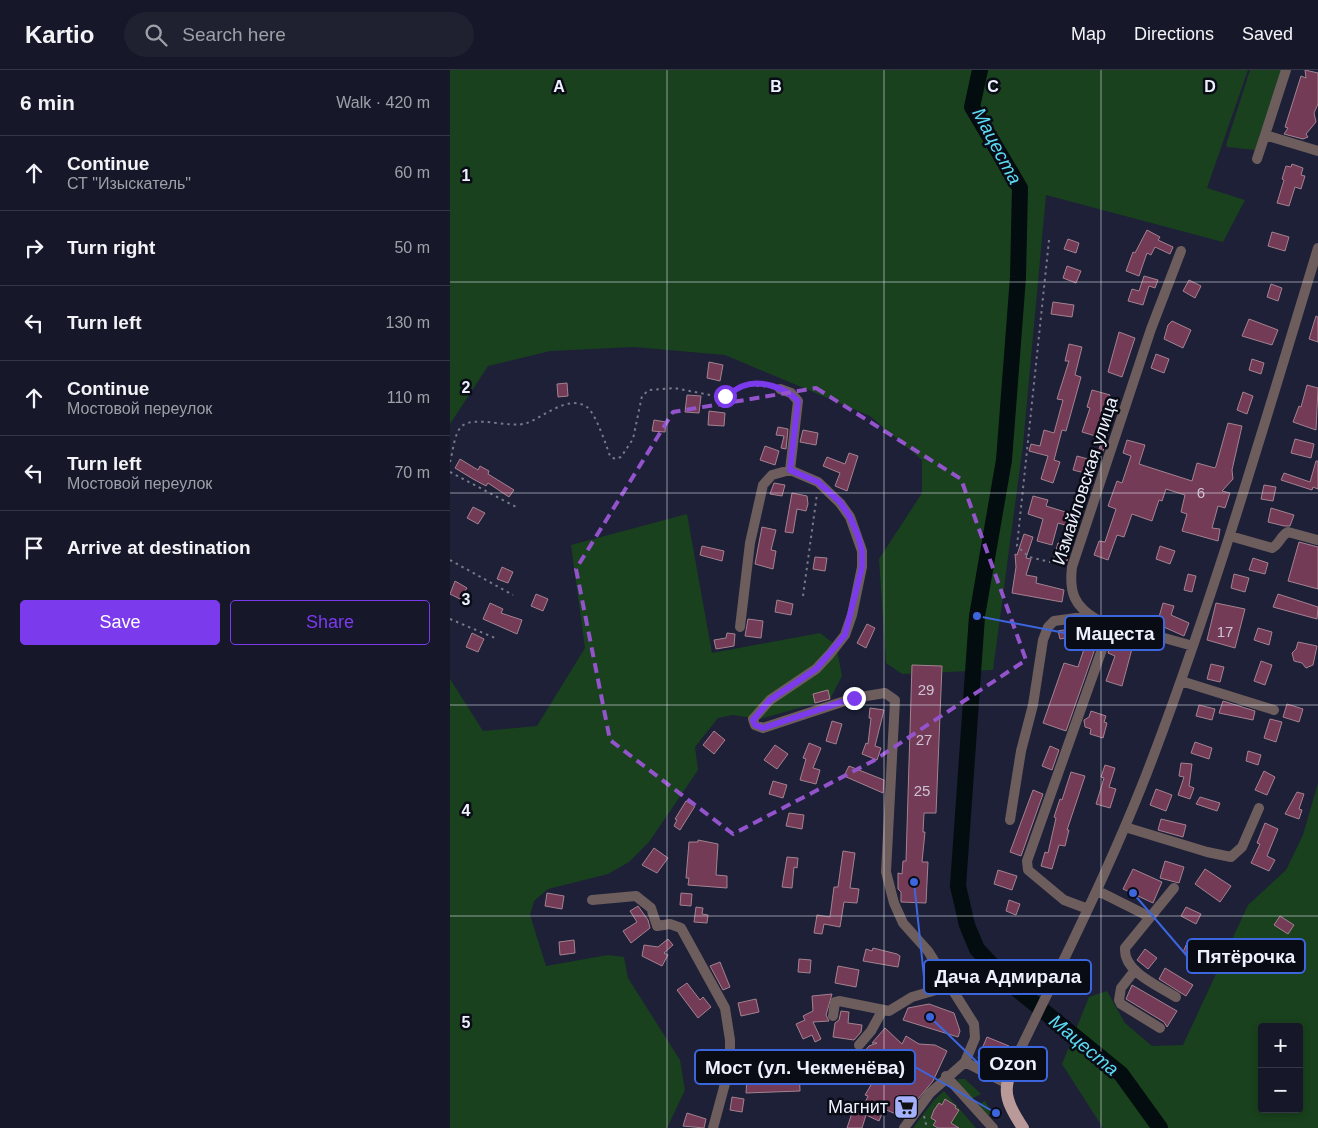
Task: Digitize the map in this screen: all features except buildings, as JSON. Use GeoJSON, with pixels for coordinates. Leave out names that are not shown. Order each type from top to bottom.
{"type":"FeatureCollection","features":[{"type":"Feature","properties":{"kind":"main road"},"geometry":{"type":"LineString","coordinates":[[1019,1052],[1006,1083],[1011,1110],[1022,1128]]}},
{"type":"Feature","properties":{"kind":"street"},"geometry":{"type":"LineString","coordinates":[[1257,159],[1286,70]]}},
{"type":"Feature","properties":{"kind":"street"},"geometry":{"type":"LineString","coordinates":[[1265,135],[1318,151]]}},
{"type":"Feature","properties":{"kind":"street"},"geometry":{"type":"LineString","coordinates":[[1019,1052],[1098,891],[1181,681],[1230,536],[1318,248]]}},
{"type":"Feature","properties":{"kind":"street","name":"Измайловская улица"},"geometry":{"type":"LineString","coordinates":[[1181,251],[1151,329],[1072,567],[1070,584],[1072,595],[1091,616],[1111,624],[1193,646]]}},
{"type":"Feature","properties":{"kind":"street"},"geometry":{"type":"LineString","coordinates":[[780,389],[791,394],[798,401],[790,470]]}},
{"type":"Feature","properties":{"kind":"street"},"geometry":{"type":"LineString","coordinates":[[740,627],[750,543],[763,484],[772,475],[790,470],[818,482],[840,502],[850,517],[862,551],[862,567],[852,615],[845,635],[816,669],[770,700],[753,720],[755,725],[763,728],[854,698],[885,693],[894,698],[896,708],[886,872],[889,885],[903,923],[928,951],[974,1024],[975,1038],[965,1062],[946,1076],[930,1093],[904,1128]]}},
{"type":"Feature","properties":{"kind":"street"},"geometry":{"type":"LineString","coordinates":[[1230,536],[1272,548],[1277,546],[1283,534],[1288,532],[1317,540]]}},
{"type":"Feature","properties":{"kind":"street"},"geometry":{"type":"LineString","coordinates":[[1010,820],[1021,751],[1033,705],[1046,632],[1054,621],[1091,616]]}},
{"type":"Feature","properties":{"kind":"street"},"geometry":{"type":"LineString","coordinates":[[1088,909],[1064,900],[1028,870],[1028,861],[1111,624]]}},
{"type":"Feature","properties":{"kind":"street"},"geometry":{"type":"LineString","coordinates":[[1181,681],[1274,710]]}},
{"type":"Feature","properties":{"kind":"street"},"geometry":{"type":"LineString","coordinates":[[1124,827],[1214,854],[1231,857],[1242,847],[1259,808]]}},
{"type":"Feature","properties":{"kind":"street"},"geometry":{"type":"LineString","coordinates":[[1174,888],[1125,948],[1128,964],[1176,997]]}},
{"type":"Feature","properties":{"kind":"street"},"geometry":{"type":"LineString","coordinates":[[1098,891],[1150,917]]}},
{"type":"Feature","properties":{"kind":"street"},"geometry":{"type":"LineString","coordinates":[[592,900],[636,896],[651,908],[658,926],[670,924],[681,928],[725,1008],[730,1040],[730,1065],[713,1128]]}},
{"type":"Feature","properties":{"kind":"street"},"geometry":{"type":"LineString","coordinates":[[1135,970],[1121,988],[1119,1000],[1121,1004],[1160,1028]]}},
{"type":"Feature","properties":{"kind":"street"},"geometry":{"type":"LineString","coordinates":[[833,1016],[836,1002],[839,1001],[888,1012],[912,997],[950,986]]}},
{"type":"Feature","properties":{"kind":"street"},"geometry":{"type":"LineString","coordinates":[[859,1045],[882,1011]]}},
{"type":"Feature","properties":{"kind":"street"},"geometry":{"type":"LineString","coordinates":[[965,1062],[1006,1083]]}},
{"type":"Feature","properties":{"kind":"street"},"geometry":{"type":"LineString","coordinates":[[946,1076],[993,1128]]}},
{"type":"Feature","properties":{"kind":"path"},"geometry":{"type":"LineString","coordinates":[[1048,240],[1017,546],[1028,557],[1072,567]]}},
{"type":"Feature","properties":{"kind":"path"},"geometry":{"type":"LineString","coordinates":[[450,462],[458,431],[463,425],[472,422],[525,424],[546,412],[571,403],[580,404],[589,408],[610,456],[615,459],[621,456],[634,439],[642,396],[649,390],[674,388],[720,397],[744,385],[764,385],[780,389]]}},
{"type":"Feature","properties":{"kind":"path"},"geometry":{"type":"LineString","coordinates":[[450,472],[518,508]]}},
{"type":"Feature","properties":{"kind":"path"},"geometry":{"type":"LineString","coordinates":[[803,596],[818,482]]}},
{"type":"Feature","properties":{"kind":"path"},"geometry":{"type":"LineString","coordinates":[[450,560],[513,595]]}},
{"type":"Feature","properties":{"kind":"path"},"geometry":{"type":"LineString","coordinates":[[450,619],[495,638]]}},
{"type":"Feature","properties":{"kind":"highlighted area"},"geometry":{"type":"Polygon","coordinates":[[[816,388],[961,479],[1026,660],[873,761],[733,834],[610,740],[576,569],[673,412],[816,388]]]}},
{"type":"Feature","properties":{"kind":"green space"},"geometry":{"type":"Polygon","coordinates":[[[450,70],[1248,70],[1207,188],[1245,200],[1223,242],[1046,195],[1023,445],[993,670],[902,674],[886,663],[879,559],[922,493],[922,460],[870,416],[725,355],[634,347],[550,351],[488,366],[450,424],[450,70]]]}},
{"type":"Feature","properties":{"kind":"green space"},"geometry":{"type":"Polygon","coordinates":[[[1250,70],[1282,70],[1255,150],[1227,147],[1226,145],[1250,70]]]}},
{"type":"Feature","properties":{"kind":"green space"},"geometry":{"type":"Polygon","coordinates":[[[687,514],[712,653],[820,633],[836,645],[842,676],[830,699],[760,719],[733,715],[718,718],[695,747],[698,770],[649,842],[629,862],[608,874],[548,889],[534,901],[530,915],[546,966],[608,955],[624,957],[628,978],[680,1060],[685,1090],[667,1128],[450,1128],[450,679],[483,731],[537,726],[585,648],[571,545],[687,514]]]}},
{"type":"Feature","properties":{"kind":"green space"},"geometry":{"type":"Polygon","coordinates":[[[1318,783],[1318,1128],[1103,1128],[1062,1064],[1089,997],[1107,991],[1125,1023],[1152,1046],[1183,1045],[1248,905],[1286,870],[1303,835],[1318,783]]]}},
{"type":"Feature","properties":{"kind":"green space"},"geometry":{"type":"Polygon","coordinates":[[[958,1079],[965,1079],[981,1094],[973,1098],[976,1105],[958,1087],[958,1079]]]}},
{"type":"Feature","properties":{"kind":"green space"},"geometry":{"type":"Polygon","coordinates":[[[944,1091],[976,1128],[913,1128],[934,1100],[944,1091]]]}},
{"type":"Feature","properties":{"kind":"green space"},"geometry":{"type":"Polygon","coordinates":[[[985,1101],[992,1113],[987,1116],[976,1105],[985,1101]]]}},
{"type":"Feature","properties":{"kind":"waterway","name":"Мацеста"},"geometry":{"type":"LineString","coordinates":[[980,70],[972,107],[1020,188],[1018,277],[1004,460],[977,616],[958,886],[967,925],[977,949],[1008,982],[1121,1074],[1160,1128]]}},
{"type":"Feature","properties":{"kind":"place","name":"Мацеста"},"geometry":{"type":"Point","coordinates":[977,616]}},
{"type":"Feature","properties":{"kind":"place","name":"Дача Адмирала"},"geometry":{"type":"Point","coordinates":[914,882]}},
{"type":"Feature","properties":{"kind":"place","name":"Пятёрочка"},"geometry":{"type":"Point","coordinates":[1133,893]}},
{"type":"Feature","properties":{"kind":"place","name":"Ozon"},"geometry":{"type":"Point","coordinates":[930,1017]}},
{"type":"Feature","properties":{"kind":"place","name":"Магнит"},"geometry":{"type":"Point","coordinates":[906,1107]}},
{"type":"Feature","properties":{"kind":"place","name":"Мост (ул. Чекменёва)"},"geometry":{"type":"Point","coordinates":[996,1113]}},
{"type":"Feature","properties":{"kind":"route"},"geometry":{"type":"LineString","coordinates":[[725,396],[744,385],[764,385],[791,394],[798,401],[790,470],[818,482],[840,502],[850,517],[862,551],[862,567],[852,615],[845,635],[816,669],[791,684],[770,700],[753,720],[755,725],[763,728],[854,698]]}}]}
